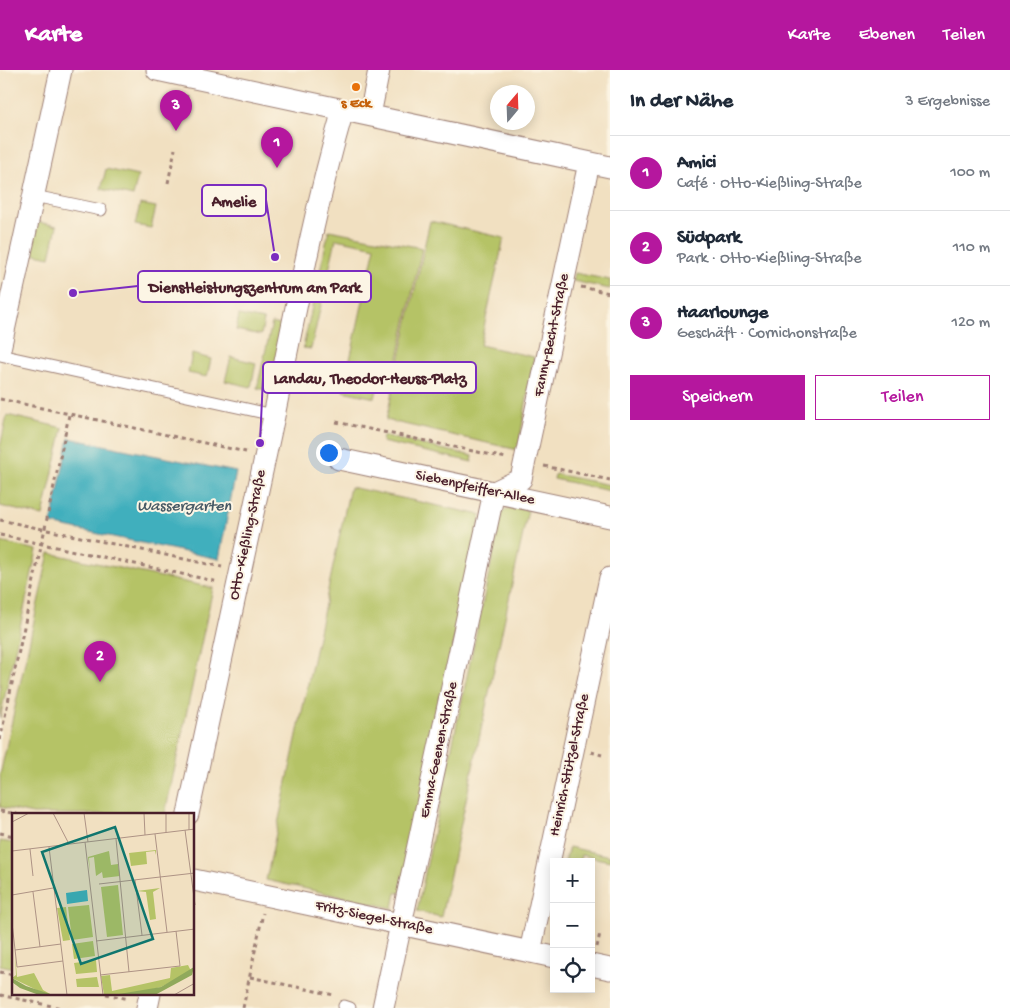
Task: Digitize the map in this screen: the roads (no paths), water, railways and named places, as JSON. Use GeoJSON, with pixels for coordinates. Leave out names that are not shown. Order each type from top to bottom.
{"type":"FeatureCollection","features":[{"type":"Feature","properties":{"kind":"street"},"geometry":{"type":"LineString","coordinates":[[0,349],[61,70]]}},
{"type":"Feature","properties":{"kind":"street"},"geometry":{"type":"LineString","coordinates":[[157,70],[220,76],[343,110],[610,167]]}},
{"type":"Feature","properties":{"kind":"street"},"geometry":{"type":"LineString","coordinates":[[370,115],[379,70]]}},
{"type":"Feature","properties":{"kind":"street","name":"Otto-Kießling-Straße"},"geometry":{"type":"LineString","coordinates":[[188,813],[274,415],[302,274],[331,151],[343,110]]}},
{"type":"Feature","properties":{"kind":"street","name":"Fanny-Becht-Straße"},"geometry":{"type":"LineString","coordinates":[[494,492],[521,479],[589,163]]}},
{"type":"Feature","properties":{"kind":"street","name":"Siebenpfeiffer-Allee"},"geometry":{"type":"LineString","coordinates":[[339,458],[610,517]]}},
{"type":"Feature","properties":{"kind":"street","name":"Emma-Geenen-Straße"},"geometry":{"type":"LineString","coordinates":[[383,1008],[494,492]]}},
{"type":"Feature","properties":{"kind":"street","name":"Heinrich-Stützel-Straße"},"geometry":{"type":"LineString","coordinates":[[530,952],[610,578]]}},
{"type":"Feature","properties":{"kind":"street","name":"Fritz-Siegel-Straße"},"geometry":{"type":"LineString","coordinates":[[195,880],[550,956]]}},
{"type":"Feature","properties":{"kind":"street"},"geometry":{"type":"LineString","coordinates":[[595,966],[610,969]]}},
{"type":"Feature","properties":{"kind":"lane"},"geometry":{"type":"LineString","coordinates":[[34,196],[101,210]]}},
{"type":"Feature","properties":{"kind":"lane"},"geometry":{"type":"LineString","coordinates":[[0,355],[274,415]]}},
{"type":"Feature","properties":{"kind":"water","name":"Wassergarten"},"geometry":{"type":"Polygon","coordinates":[[[69,438],[236,472],[219,559],[51,524],[69,438]]]}},
{"type":"Feature","properties":{"kind":"place","name":"s Eck"},"geometry":{"type":"Point","coordinates":[356,87]}},
{"type":"Feature","properties":{"kind":"place","name":"Haarlounge"},"geometry":{"type":"Point","coordinates":[176,131]}},
{"type":"Feature","properties":{"kind":"place","name":"Amici"},"geometry":{"type":"Point","coordinates":[277,168]}},
{"type":"Feature","properties":{"kind":"place","name":"Amelie"},"geometry":{"type":"Point","coordinates":[275,257]}},
{"type":"Feature","properties":{"kind":"place","name":"Dienstleistungszentrum am Park"},"geometry":{"type":"Point","coordinates":[73,293]}},
{"type":"Feature","properties":{"kind":"place","name":"Landau, Theodor-Heuss-Platz"},"geometry":{"type":"Point","coordinates":[260,443]}},
{"type":"Feature","properties":{"kind":"place","name":"Südpark"},"geometry":{"type":"Point","coordinates":[100,682]}}]}
